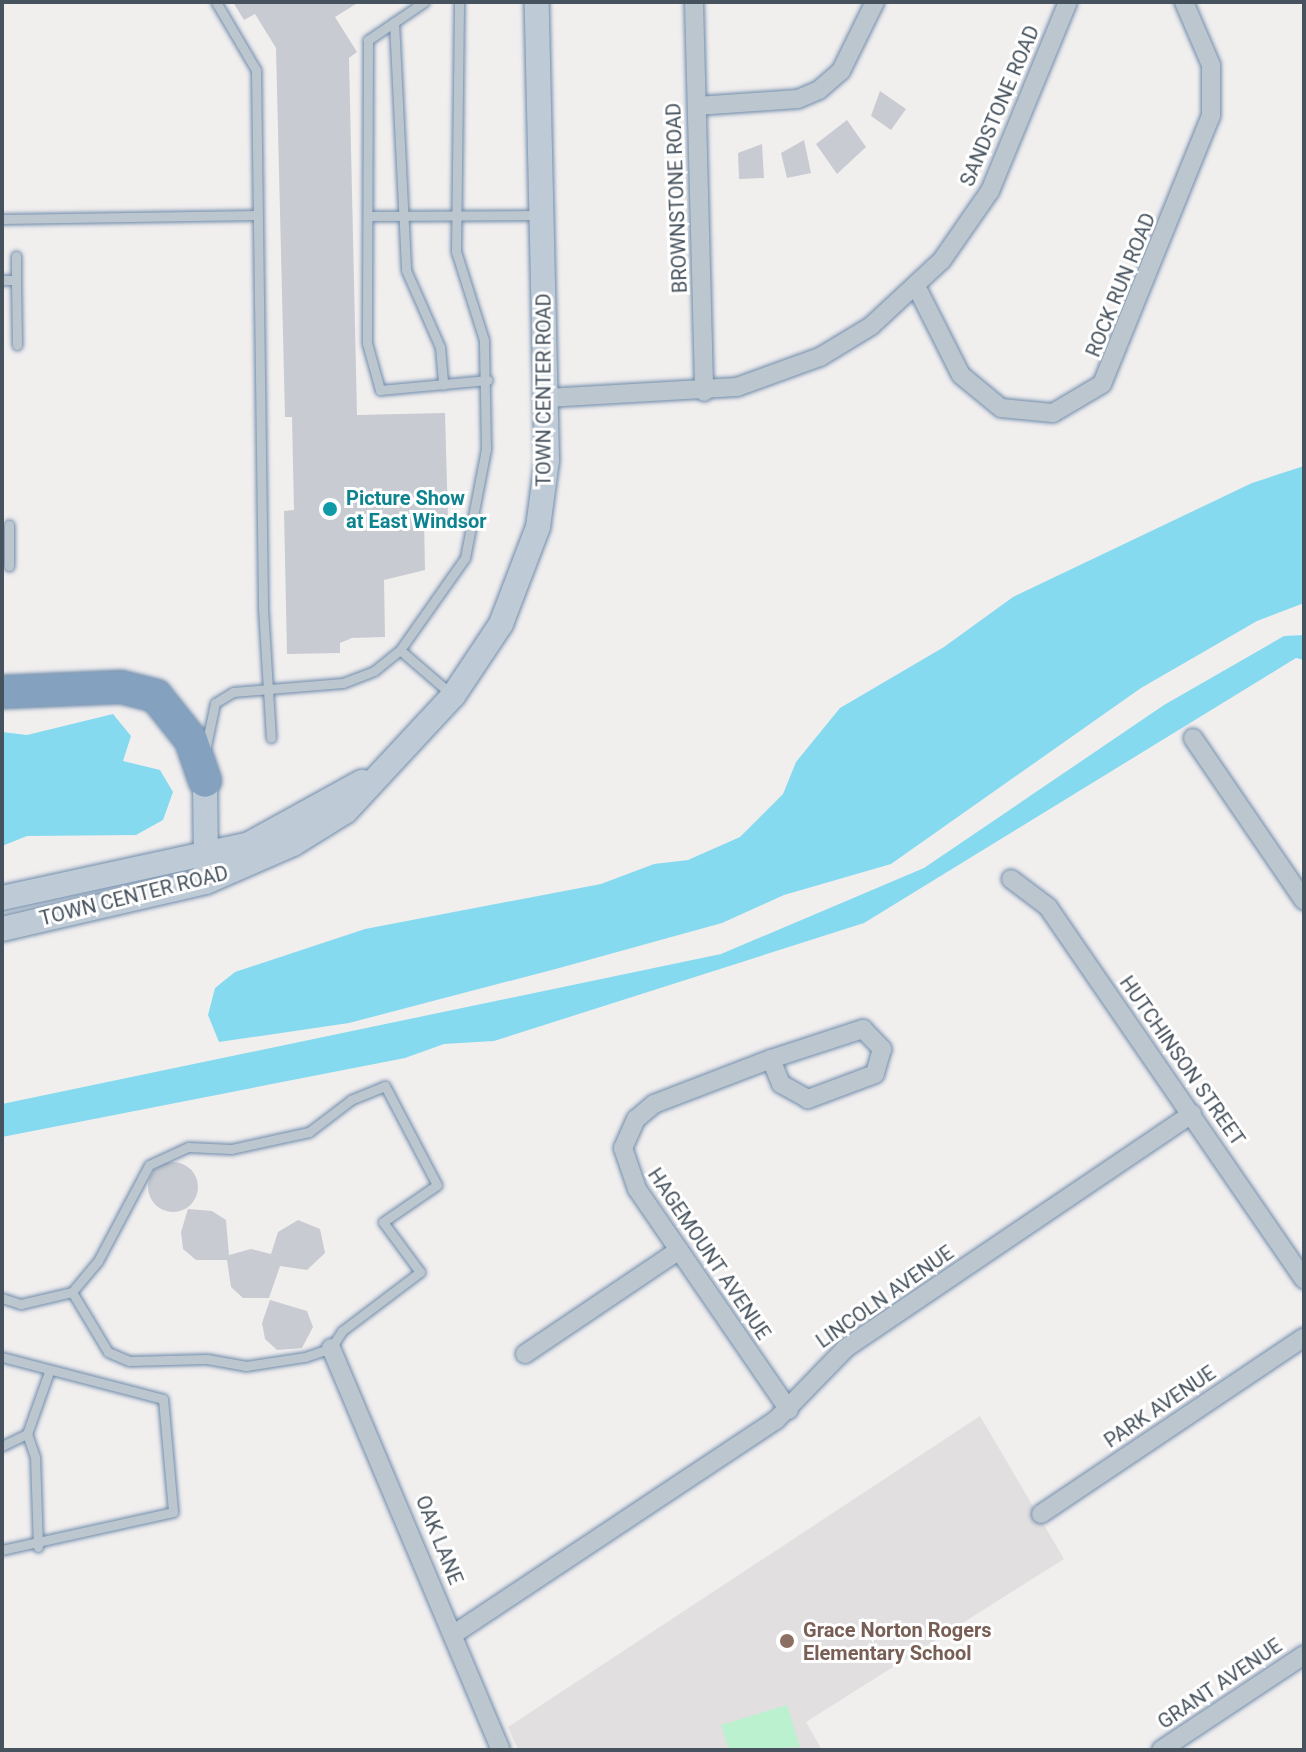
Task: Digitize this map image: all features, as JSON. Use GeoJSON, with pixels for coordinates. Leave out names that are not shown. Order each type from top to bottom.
{"type":"FeatureCollection","features":[{"type":"Feature","properties":{"kind":"highway"},"geometry":{"type":"LineString","coordinates":[[2,692],[121,687],[156,696],[184,728],[205,781]]}},
{"type":"Feature","properties":{"kind":"street","name":"TOWN CENTER ROAD"},"geometry":{"type":"LineString","coordinates":[[2,929],[206,882],[326,824],[346,811],[378,773],[453,696],[501,624],[528,561],[544,495],[547,398],[537,2]]}},
{"type":"Feature","properties":{"kind":"street","name":"BROWNSTONE ROAD"},"geometry":{"type":"LineString","coordinates":[[694,2],[704,392]]}},
{"type":"Feature","properties":{"kind":"street"},"geometry":{"type":"LineString","coordinates":[[697,106],[798,99],[819,90],[854,51],[875,2]]}},
{"type":"Feature","properties":{"kind":"street","name":"SANDSTONE ROAD"},"geometry":{"type":"LineString","coordinates":[[547,398],[704,392],[768,379],[820,357],[917,288],[990,191],[1068,2]]}},
{"type":"Feature","properties":{"kind":"street","name":"ROCK RUN ROAD"},"geometry":{"type":"LineString","coordinates":[[917,288],[961,375],[1001,408],[1053,413],[1102,384],[1211,116],[1211,65],[1184,2]]}},
{"type":"Feature","properties":{"kind":"street"},"geometry":{"type":"LineString","coordinates":[[1193,738],[1304,901]]}},
{"type":"Feature","properties":{"kind":"street","name":"TOWN CENTER ROAD"},"geometry":{"type":"LineString","coordinates":[[2,898],[206,854],[283,828],[378,773]]}},
{"type":"Feature","properties":{"kind":"street"},"geometry":{"type":"LineString","coordinates":[[205,781],[206,882]]}},
{"type":"Feature","properties":{"kind":"street","name":"HUTCHINSON STREET"},"geometry":{"type":"LineString","coordinates":[[1011,879],[1048,907],[1304,1280]]}},
{"type":"Feature","properties":{"kind":"street","name":"HAGEMOUNT AVENUE"},"geometry":{"type":"LineString","coordinates":[[771,1059],[781,1084],[808,1099],[875,1074],[884,1056],[871,1032],[853,1029],[771,1059],[654,1104],[627,1134],[629,1174],[789,1410]]}},
{"type":"Feature","properties":{"kind":"street","name":"LINCOLN AVENUE"},"geometry":{"type":"LineString","coordinates":[[454,1634],[789,1410],[846,1348],[1192,1114]]}},
{"type":"Feature","properties":{"kind":"street"},"geometry":{"type":"LineString","coordinates":[[525,1354],[679,1250]]}},
{"type":"Feature","properties":{"kind":"street","name":"PARK AVENUE"},"geometry":{"type":"LineString","coordinates":[[1041,1514],[1304,1337]]}},
{"type":"Feature","properties":{"kind":"street","name":"OAK LANE"},"geometry":{"type":"LineString","coordinates":[[331,1348],[501,1750]]}},
{"type":"Feature","properties":{"kind":"street","name":"GRANT AVENUE"},"geometry":{"type":"LineString","coordinates":[[1161,1750],[1304,1655]]}},
{"type":"Feature","properties":{"kind":"lane"},"geometry":{"type":"LineString","coordinates":[[216,2],[256,70],[267,688],[271,738]]}},
{"type":"Feature","properties":{"kind":"lane"},"geometry":{"type":"LineString","coordinates":[[424,2],[368,40],[367,343],[380,390],[488,380]]}},
{"type":"Feature","properties":{"kind":"lane"},"geometry":{"type":"LineString","coordinates":[[205,781],[207,720],[215,703],[233,692],[343,683],[374,671],[400,650],[454,577],[472,539],[488,380],[484,340],[456,251],[459,2]]}},
{"type":"Feature","properties":{"kind":"lane"},"geometry":{"type":"LineString","coordinates":[[394,22],[406,270],[440,347],[443,385]]}},
{"type":"Feature","properties":{"kind":"lane"},"geometry":{"type":"LineString","coordinates":[[2,219],[257,215]]}},
{"type":"Feature","properties":{"kind":"lane"},"geometry":{"type":"LineString","coordinates":[[368,216],[542,215]]}},
{"type":"Feature","properties":{"kind":"lane"},"geometry":{"type":"LineString","coordinates":[[16,256],[17,345]]}},
{"type":"Feature","properties":{"kind":"lane"},"geometry":{"type":"LineString","coordinates":[[2,280],[16,280]]}},
{"type":"Feature","properties":{"kind":"lane"},"geometry":{"type":"LineString","coordinates":[[9,525],[9,566]]}},
{"type":"Feature","properties":{"kind":"lane"},"geometry":{"type":"LineString","coordinates":[[400,650],[453,696]]}},
{"type":"Feature","properties":{"kind":"lane"},"geometry":{"type":"LineString","coordinates":[[2,1298],[21,1304],[72,1292],[98,1261],[149,1165],[188,1147],[231,1149],[309,1132],[351,1100],[385,1086],[437,1185],[383,1222],[420,1272],[342,1331],[331,1348],[246,1366],[207,1359],[129,1361],[108,1352],[72,1292]]}},
{"type":"Feature","properties":{"kind":"lane"},"geometry":{"type":"LineString","coordinates":[[2,1357],[49,1372],[163,1399],[173,1512],[38,1547],[2,1550]]}},
{"type":"Feature","properties":{"kind":"lane"},"geometry":{"type":"LineString","coordinates":[[38,1547],[35,1457],[27,1434],[49,1372]]}},
{"type":"Feature","properties":{"kind":"lane"},"geometry":{"type":"LineString","coordinates":[[2,1446],[27,1434]]}},
{"type":"Feature","properties":{"kind":"shaded area","name":"Grace Norton Rogers Elementary School"},"geometry":{"type":"Polygon","coordinates":[[[980,1416],[1064,1559],[806,1722],[822,1750],[518,1750],[508,1727],[980,1416]]]}},
{"type":"Feature","properties":{"kind":"green space"},"geometry":{"type":"Polygon","coordinates":[[[787,1705],[800,1747],[729,1750],[721,1725],[787,1705]]]}},
{"type":"Feature","properties":{"kind":"water"},"geometry":{"type":"Polygon","coordinates":[[[1304,466],[1304,603],[1257,621],[1141,688],[891,864],[784,895],[722,923],[563,967],[349,1023],[219,1042],[208,1015],[215,988],[235,972],[365,929],[601,884],[654,864],[688,860],[740,837],[783,794],[796,762],[840,708],[944,647],[1013,597],[1252,483],[1304,466]]]}},
{"type":"Feature","properties":{"kind":"water"},"geometry":{"type":"Polygon","coordinates":[[[1304,635],[1304,660],[1296,658],[864,923],[494,1041],[444,1044],[405,1058],[2,1137],[2,1104],[721,954],[924,868],[1164,705],[1284,636],[1304,635]]]}},
{"type":"Feature","properties":{"kind":"water"},"geometry":{"type":"Polygon","coordinates":[[[113,714],[131,736],[123,761],[160,770],[173,792],[163,820],[136,835],[27,836],[2,846],[2,732],[27,735],[113,714]]]}},
{"type":"Feature","properties":{"kind":"building"},"geometry":{"type":"Polygon","coordinates":[[[233,2],[359,2],[335,17],[357,52],[349,58],[357,415],[445,413],[448,519],[424,520],[425,570],[384,580],[385,637],[352,638],[340,643],[340,653],[287,654],[284,511],[294,510],[292,417],[285,417],[276,48],[255,14],[244,20],[233,2]]]}},
{"type":"Feature","properties":{"kind":"building"},"geometry":{"type":"Polygon","coordinates":[[[880,91],[906,109],[891,130],[871,116],[880,91]]]}},
{"type":"Feature","properties":{"kind":"building"},"geometry":{"type":"Polygon","coordinates":[[[847,120],[866,147],[837,174],[816,144],[847,120]]]}},
{"type":"Feature","properties":{"kind":"building"},"geometry":{"type":"Polygon","coordinates":[[[804,140],[811,173],[787,178],[781,153],[804,140]]]}},
{"type":"Feature","properties":{"kind":"building"},"geometry":{"type":"Polygon","coordinates":[[[762,144],[764,178],[739,179],[738,153],[762,144]]]}},
{"type":"Feature","properties":{"kind":"building"},"geometry":{"type":"Polygon","coordinates":[[[173,1162],[191,1169],[198,1187],[191,1205],[173,1212],[155,1205],[148,1187],[155,1169],[173,1162]]]}},
{"type":"Feature","properties":{"kind":"building"},"geometry":{"type":"Polygon","coordinates":[[[188,1209],[212,1211],[226,1220],[229,1255],[251,1249],[271,1254],[278,1232],[298,1220],[320,1229],[325,1253],[307,1270],[280,1266],[269,1298],[243,1298],[231,1287],[227,1260],[196,1260],[183,1249],[181,1232],[188,1209]]]}},
{"type":"Feature","properties":{"kind":"building"},"geometry":{"type":"Polygon","coordinates":[[[270,1300],[307,1311],[313,1327],[302,1348],[277,1350],[265,1339],[262,1323],[270,1300]]]}},
{"type":"Feature","properties":{"kind":"place","name":"Picture Show at East Windsor"},"geometry":{"type":"Point","coordinates":[330,509]}},
{"type":"Feature","properties":{"kind":"place","name":"Grace Norton Rogers Elementary School"},"geometry":{"type":"Point","coordinates":[787,1641]}}]}
